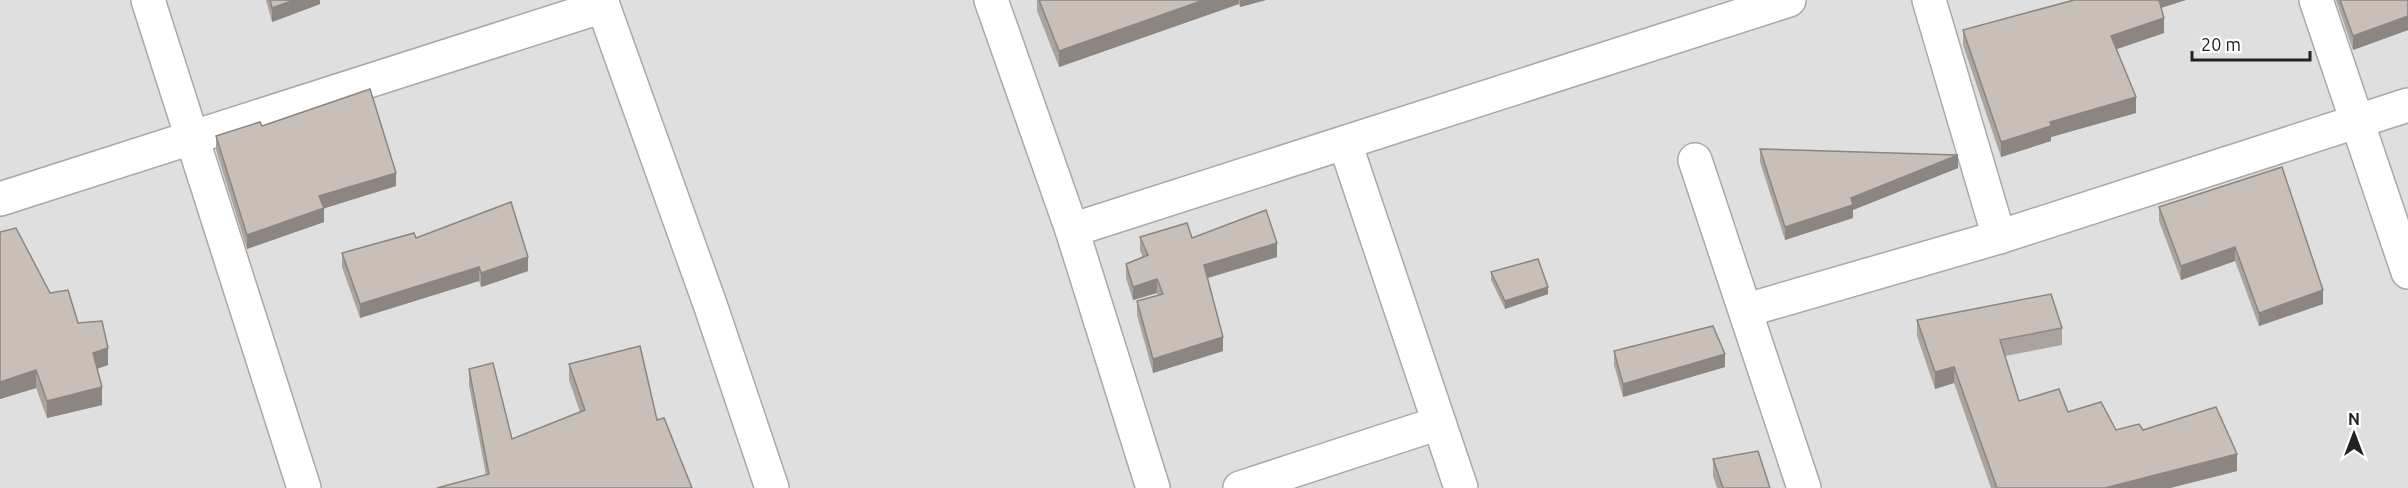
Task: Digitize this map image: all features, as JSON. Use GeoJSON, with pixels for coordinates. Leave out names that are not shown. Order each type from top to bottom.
{"type":"FeatureCollection","features":[{"type":"Feature","properties":{"kind":"street"},"geometry":{"type":"LineString","coordinates":[[148,0],[194,137],[299,487]]}},
{"type":"Feature","properties":{"kind":"street"},"geometry":{"type":"LineString","coordinates":[[991,0],[1072,230],[1153,488]]}},
{"type":"Feature","properties":{"kind":"street"},"geometry":{"type":"LineString","coordinates":[[1072,230],[1789,0]]}},
{"type":"Feature","properties":{"kind":"street"},"geometry":{"type":"LineString","coordinates":[[1929,0],[1999,237]]}},
{"type":"Feature","properties":{"kind":"street"},"geometry":{"type":"LineString","coordinates":[[2316,0],[2408,272]]}},
{"type":"Feature","properties":{"kind":"street"},"geometry":{"type":"LineString","coordinates":[[0,199],[602,3],[707,296],[772,488]]}},
{"type":"Feature","properties":{"kind":"street"},"geometry":{"type":"LineString","coordinates":[[1747,310],[1999,237],[2408,105]]}},
{"type":"Feature","properties":{"kind":"street"},"geometry":{"type":"LineString","coordinates":[[1345,143],[1461,488]]}},
{"type":"Feature","properties":{"kind":"street"},"geometry":{"type":"LineString","coordinates":[[1695,160],[1747,310],[1804,488]]}},
{"type":"Feature","properties":{"kind":"street"},"geometry":{"type":"LineString","coordinates":[[1240,488],[1439,423]]}},
{"type":"Feature","properties":{"kind":"shaded area"},"geometry":{"type":"Polygon","coordinates":[[[0,0],[2408,0],[2408,488],[0,488],[0,0]]]}},
{"type":"Feature","properties":{"kind":"building"},"geometry":{"type":"Polygon","coordinates":[[[270,0],[294,0],[272,8],[270,0]]]}},
{"type":"Feature","properties":{"kind":"building"},"geometry":{"type":"Polygon","coordinates":[[[1039,0],[1204,0],[1059,51],[1039,0]]]}},
{"type":"Feature","properties":{"kind":"building"},"geometry":{"type":"Polygon","coordinates":[[[2074,0],[2159,0],[2164,18],[2111,36],[2136,97],[2050,122],[2051,126],[2001,142],[1963,30],[2074,0]]]}},
{"type":"Feature","properties":{"kind":"building"},"geometry":{"type":"Polygon","coordinates":[[[2340,0],[2408,0],[2408,16],[2353,36],[2340,0]]]}},
{"type":"Feature","properties":{"kind":"building"},"geometry":{"type":"Polygon","coordinates":[[[370,89],[396,173],[319,196],[324,208],[247,235],[216,136],[260,122],[262,126],[370,89]]]}},
{"type":"Feature","properties":{"kind":"building"},"geometry":{"type":"Polygon","coordinates":[[[1760,149],[1958,155],[1851,198],[1853,205],[1785,227],[1760,149]]]}},
{"type":"Feature","properties":{"kind":"building"},"geometry":{"type":"Polygon","coordinates":[[[2282,167],[2323,290],[2259,313],[2235,247],[2181,266],[2159,207],[2282,167]]]}},
{"type":"Feature","properties":{"kind":"building"},"geometry":{"type":"Polygon","coordinates":[[[511,202],[528,257],[481,273],[479,267],[360,304],[342,253],[414,233],[416,238],[511,202]]]}},
{"type":"Feature","properties":{"kind":"building"},"geometry":{"type":"Polygon","coordinates":[[[1266,210],[1277,243],[1204,265],[1223,337],[1153,359],[1137,301],[1163,294],[1157,279],[1133,287],[1126,264],[1148,255],[1140,237],[1187,223],[1192,238],[1266,210]]]}},
{"type":"Feature","properties":{"kind":"building"},"geometry":{"type":"Polygon","coordinates":[[[16,228],[50,293],[68,290],[78,323],[102,321],[108,348],[93,353],[102,387],[47,401],[36,370],[0,382],[0,232],[16,228]]]}},
{"type":"Feature","properties":{"kind":"building"},"geometry":{"type":"Polygon","coordinates":[[[1538,259],[1548,287],[1505,301],[1491,272],[1538,259]]]}},
{"type":"Feature","properties":{"kind":"building"},"geometry":{"type":"Polygon","coordinates":[[[2051,294],[2062,328],[2000,340],[2019,401],[2059,389],[2068,412],[2101,402],[2116,430],[2139,424],[2143,430],[2216,407],[2237,454],[2105,488],[1997,488],[1954,367],[1935,372],[1917,320],[2051,294]]]}},
{"type":"Feature","properties":{"kind":"building"},"geometry":{"type":"Polygon","coordinates":[[[1713,326],[1725,354],[1623,384],[1614,351],[1713,326]]]}},
{"type":"Feature","properties":{"kind":"building"},"geometry":{"type":"Polygon","coordinates":[[[640,346],[657,420],[664,418],[692,488],[437,488],[489,474],[469,369],[493,363],[512,439],[585,410],[569,364],[640,346]]]}},
{"type":"Feature","properties":{"kind":"building"},"geometry":{"type":"Polygon","coordinates":[[[1758,451],[1770,488],[1723,488],[1713,459],[1758,451]]]}}]}
